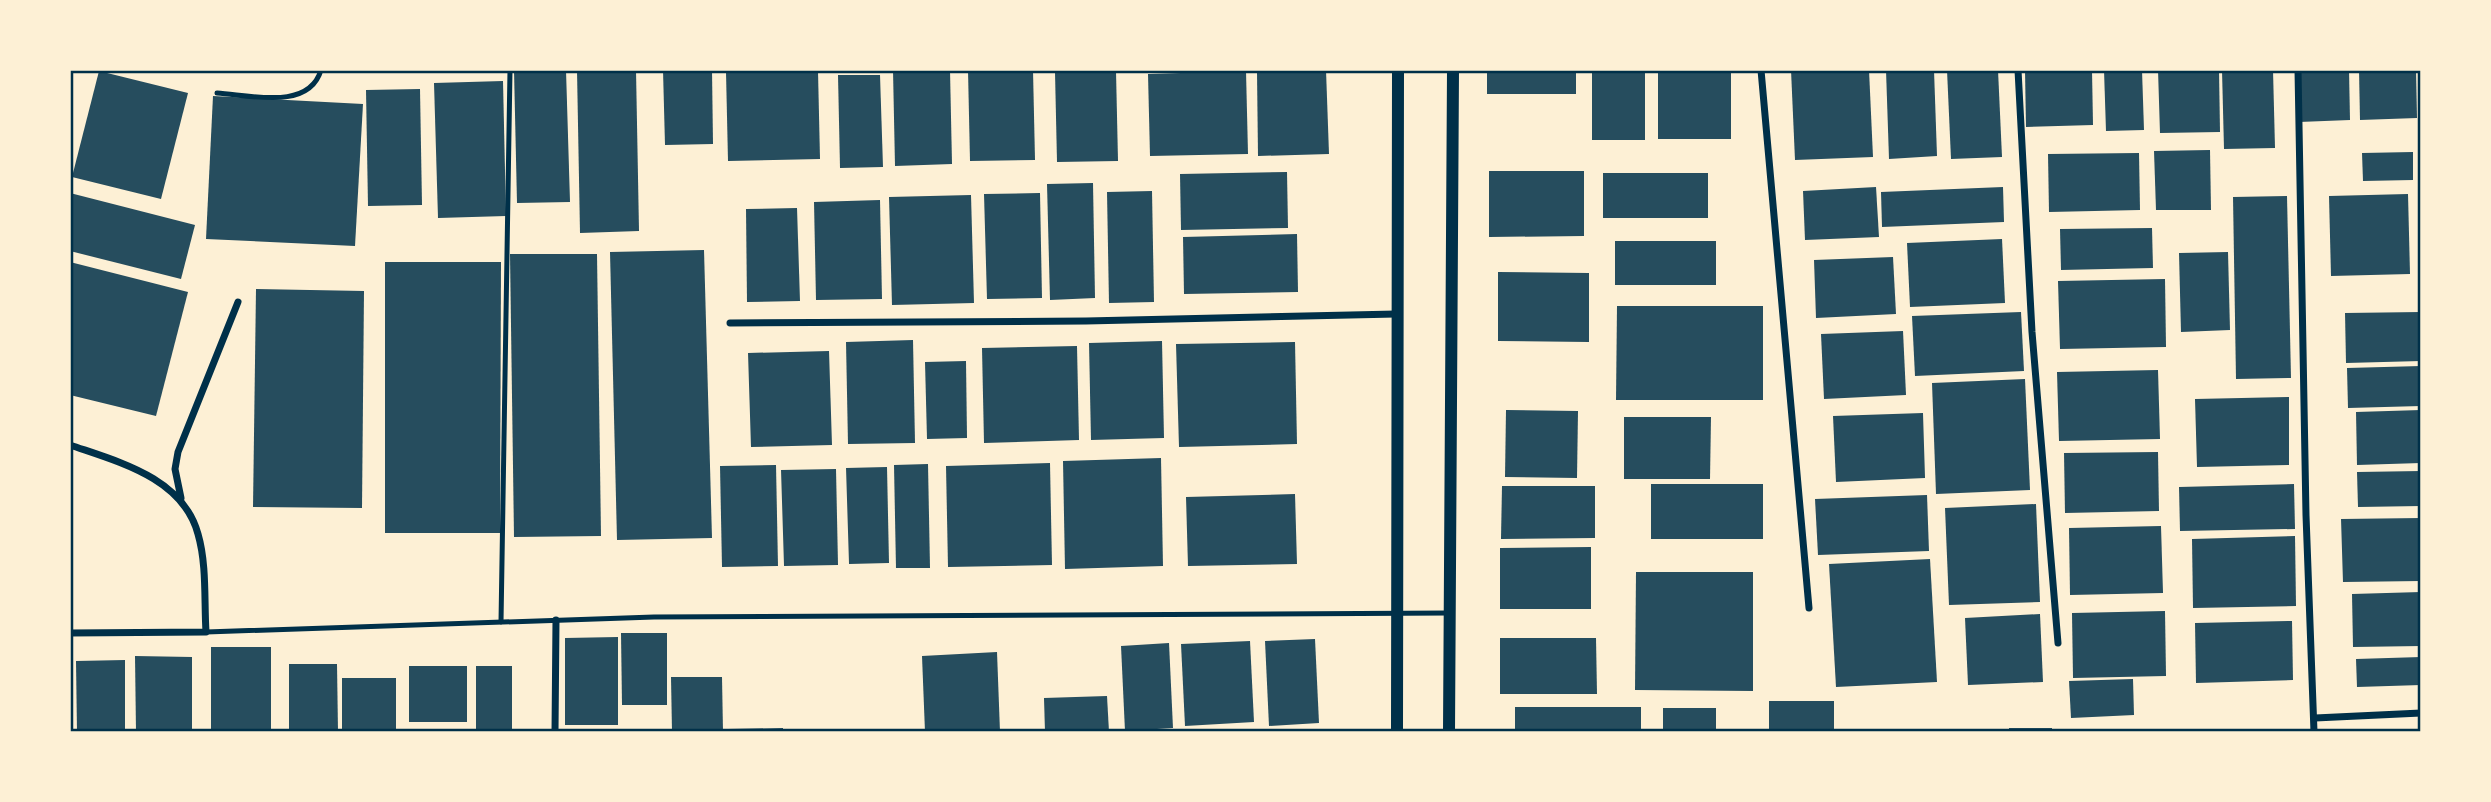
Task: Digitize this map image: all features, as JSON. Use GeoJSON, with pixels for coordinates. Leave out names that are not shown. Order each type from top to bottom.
{"type":"FeatureCollection","features":[{"type":"Feature","properties":{"kind":"street"},"geometry":{"type":"LineString","coordinates":[[1397,732],[1398,70]]}},
{"type":"Feature","properties":{"kind":"street"},"geometry":{"type":"LineString","coordinates":[[1449,732],[1453,70]]}},
{"type":"Feature","properties":{"kind":"street"},"geometry":{"type":"LineString","coordinates":[[1761,70],[1809,608]]}},
{"type":"Feature","properties":{"kind":"street"},"geometry":{"type":"LineString","coordinates":[[2018,70],[2032,332],[2058,643]]}},
{"type":"Feature","properties":{"kind":"street"},"geometry":{"type":"LineString","coordinates":[[2298,70],[2306,515],[2315,732]]}},
{"type":"Feature","properties":{"kind":"street"},"geometry":{"type":"LineString","coordinates":[[70,633],[206,632],[199,537],[181,499],[174,469],[178,452],[238,302]]}},
{"type":"Feature","properties":{"kind":"street"},"geometry":{"type":"LineString","coordinates":[[730,323],[1086,321],[1396,314]]}},
{"type":"Feature","properties":{"kind":"street"},"geometry":{"type":"LineString","coordinates":[[70,445],[146,474],[181,499]]}},
{"type":"Feature","properties":{"kind":"street"},"geometry":{"type":"LineString","coordinates":[[555,732],[556,620]]}},
{"type":"Feature","properties":{"kind":"street"},"geometry":{"type":"LineString","coordinates":[[2315,718],[2421,713]]}},
{"type":"Feature","properties":{"kind":"lane"},"geometry":{"type":"LineString","coordinates":[[217,93],[295,96],[313,87],[321,70]]}},
{"type":"Feature","properties":{"kind":"lane"},"geometry":{"type":"LineString","coordinates":[[501,622],[510,70]]}},
{"type":"Feature","properties":{"kind":"lane"},"geometry":{"type":"LineString","coordinates":[[206,632],[654,617],[1449,613]]}},
{"type":"Feature","properties":{"kind":"building"},"geometry":{"type":"Polygon","coordinates":[[[514,70],[566,70],[570,202],[517,203],[514,70]]]}},
{"type":"Feature","properties":{"kind":"building"},"geometry":{"type":"Polygon","coordinates":[[[577,70],[636,70],[639,231],[580,233],[577,70]]]}},
{"type":"Feature","properties":{"kind":"building"},"geometry":{"type":"Polygon","coordinates":[[[663,70],[712,70],[713,144],[665,145],[663,70]]]}},
{"type":"Feature","properties":{"kind":"building"},"geometry":{"type":"Polygon","coordinates":[[[893,70],[950,70],[952,164],[895,166],[893,70]]]}},
{"type":"Feature","properties":{"kind":"building"},"geometry":{"type":"Polygon","coordinates":[[[968,70],[1033,70],[1035,160],[970,161],[968,70]]]}},
{"type":"Feature","properties":{"kind":"building"},"geometry":{"type":"Polygon","coordinates":[[[1326,70],[1329,154],[1258,156],[1257,72],[1326,70]]]}},
{"type":"Feature","properties":{"kind":"building"},"geometry":{"type":"Polygon","coordinates":[[[1487,70],[1576,70],[1576,94],[1487,94],[1487,70]]]}},
{"type":"Feature","properties":{"kind":"building"},"geometry":{"type":"Polygon","coordinates":[[[1592,70],[1645,70],[1645,140],[1592,140],[1592,70]]]}},
{"type":"Feature","properties":{"kind":"building"},"geometry":{"type":"Polygon","coordinates":[[[1658,70],[1731,70],[1731,139],[1658,139],[1658,70]]]}},
{"type":"Feature","properties":{"kind":"building"},"geometry":{"type":"Polygon","coordinates":[[[1791,70],[1869,70],[1873,157],[1795,160],[1791,70]]]}},
{"type":"Feature","properties":{"kind":"building"},"geometry":{"type":"Polygon","coordinates":[[[1886,70],[1934,70],[1937,156],[1889,159],[1886,70]]]}},
{"type":"Feature","properties":{"kind":"building"},"geometry":{"type":"Polygon","coordinates":[[[1947,70],[1998,70],[2002,157],[1951,159],[1947,70]]]}},
{"type":"Feature","properties":{"kind":"building"},"geometry":{"type":"Polygon","coordinates":[[[2025,70],[2092,70],[2093,125],[2026,127],[2025,70]]]}},
{"type":"Feature","properties":{"kind":"building"},"geometry":{"type":"Polygon","coordinates":[[[2104,70],[2142,70],[2144,130],[2106,131],[2104,70]]]}},
{"type":"Feature","properties":{"kind":"building"},"geometry":{"type":"Polygon","coordinates":[[[2158,70],[2219,70],[2220,132],[2160,133],[2158,70]]]}},
{"type":"Feature","properties":{"kind":"building"},"geometry":{"type":"Polygon","coordinates":[[[2222,70],[2273,70],[2275,148],[2224,149],[2222,70]]]}},
{"type":"Feature","properties":{"kind":"building"},"geometry":{"type":"Polygon","coordinates":[[[2298,70],[2349,70],[2350,120],[2299,122],[2298,70]]]}},
{"type":"Feature","properties":{"kind":"building"},"geometry":{"type":"Polygon","coordinates":[[[2359,70],[2416,70],[2417,118],[2360,120],[2359,70]]]}},
{"type":"Feature","properties":{"kind":"building"},"geometry":{"type":"Polygon","coordinates":[[[99,71],[188,93],[161,199],[72,177],[99,71]]]}},
{"type":"Feature","properties":{"kind":"building"},"geometry":{"type":"Polygon","coordinates":[[[818,71],[820,159],[728,161],[726,72],[818,71]]]}},
{"type":"Feature","properties":{"kind":"building"},"geometry":{"type":"Polygon","coordinates":[[[1116,71],[1118,161],[1057,162],[1055,72],[1116,71]]]}},
{"type":"Feature","properties":{"kind":"building"},"geometry":{"type":"Polygon","coordinates":[[[1246,71],[1248,154],[1150,156],[1148,74],[1246,71]]]}},
{"type":"Feature","properties":{"kind":"building"},"geometry":{"type":"Polygon","coordinates":[[[838,75],[880,75],[883,167],[840,168],[838,75]]]}},
{"type":"Feature","properties":{"kind":"building"},"geometry":{"type":"Polygon","coordinates":[[[503,81],[506,216],[438,218],[434,83],[503,81]]]}},
{"type":"Feature","properties":{"kind":"building"},"geometry":{"type":"Polygon","coordinates":[[[420,89],[422,205],[368,206],[366,90],[420,89]]]}},
{"type":"Feature","properties":{"kind":"building"},"geometry":{"type":"Polygon","coordinates":[[[213,96],[363,104],[355,246],[206,239],[213,96]]]}},
{"type":"Feature","properties":{"kind":"building"},"geometry":{"type":"Polygon","coordinates":[[[2210,150],[2211,210],[2156,210],[2154,151],[2210,150]]]}},
{"type":"Feature","properties":{"kind":"building"},"geometry":{"type":"Polygon","coordinates":[[[2413,152],[2413,180],[2363,181],[2362,153],[2413,152]]]}},
{"type":"Feature","properties":{"kind":"building"},"geometry":{"type":"Polygon","coordinates":[[[2139,153],[2140,210],[2049,212],[2048,154],[2139,153]]]}},
{"type":"Feature","properties":{"kind":"building"},"geometry":{"type":"Polygon","coordinates":[[[1489,171],[1584,171],[1584,236],[1489,237],[1489,171]]]}},
{"type":"Feature","properties":{"kind":"building"},"geometry":{"type":"Polygon","coordinates":[[[1287,172],[1288,228],[1181,230],[1180,174],[1287,172]]]}},
{"type":"Feature","properties":{"kind":"building"},"geometry":{"type":"Polygon","coordinates":[[[1603,173],[1708,173],[1708,218],[1603,218],[1603,173]]]}},
{"type":"Feature","properties":{"kind":"building"},"geometry":{"type":"Polygon","coordinates":[[[1093,183],[1095,298],[1050,300],[1047,184],[1093,183]]]}},
{"type":"Feature","properties":{"kind":"building"},"geometry":{"type":"Polygon","coordinates":[[[1876,187],[1879,237],[1805,240],[1803,191],[1876,187]]]}},
{"type":"Feature","properties":{"kind":"building"},"geometry":{"type":"Polygon","coordinates":[[[2003,187],[2004,222],[1882,227],[1881,192],[2003,187]]]}},
{"type":"Feature","properties":{"kind":"building"},"geometry":{"type":"Polygon","coordinates":[[[1152,191],[1154,302],[1109,303],[1107,192],[1152,191]]]}},
{"type":"Feature","properties":{"kind":"building"},"geometry":{"type":"Polygon","coordinates":[[[70,193],[195,225],[181,279],[70,251],[70,193]]]}},
{"type":"Feature","properties":{"kind":"building"},"geometry":{"type":"Polygon","coordinates":[[[1040,193],[1042,298],[987,299],[984,194],[1040,193]]]}},
{"type":"Feature","properties":{"kind":"building"},"geometry":{"type":"Polygon","coordinates":[[[2408,194],[2410,274],[2331,276],[2329,196],[2408,194]]]}},
{"type":"Feature","properties":{"kind":"building"},"geometry":{"type":"Polygon","coordinates":[[[971,195],[974,303],[892,305],[889,197],[971,195]]]}},
{"type":"Feature","properties":{"kind":"building"},"geometry":{"type":"Polygon","coordinates":[[[2287,196],[2291,378],[2236,379],[2233,197],[2287,196]]]}},
{"type":"Feature","properties":{"kind":"building"},"geometry":{"type":"Polygon","coordinates":[[[880,200],[882,299],[816,300],[814,202],[880,200]]]}},
{"type":"Feature","properties":{"kind":"building"},"geometry":{"type":"Polygon","coordinates":[[[797,208],[800,301],[747,302],[746,209],[797,208]]]}},
{"type":"Feature","properties":{"kind":"building"},"geometry":{"type":"Polygon","coordinates":[[[2152,228],[2153,268],[2061,270],[2060,229],[2152,228]]]}},
{"type":"Feature","properties":{"kind":"building"},"geometry":{"type":"Polygon","coordinates":[[[1297,234],[1298,292],[1184,294],[1183,237],[1297,234]]]}},
{"type":"Feature","properties":{"kind":"building"},"geometry":{"type":"Polygon","coordinates":[[[2002,239],[2005,303],[1910,307],[1907,243],[2002,239]]]}},
{"type":"Feature","properties":{"kind":"building"},"geometry":{"type":"Polygon","coordinates":[[[1615,241],[1716,241],[1716,285],[1615,285],[1615,241]]]}},
{"type":"Feature","properties":{"kind":"building"},"geometry":{"type":"Polygon","coordinates":[[[704,250],[712,538],[617,540],[610,252],[704,250]]]}},
{"type":"Feature","properties":{"kind":"building"},"geometry":{"type":"Polygon","coordinates":[[[2228,252],[2230,330],[2181,332],[2179,253],[2228,252]]]}},
{"type":"Feature","properties":{"kind":"building"},"geometry":{"type":"Polygon","coordinates":[[[510,254],[597,254],[601,536],[514,537],[510,254]]]}},
{"type":"Feature","properties":{"kind":"building"},"geometry":{"type":"Polygon","coordinates":[[[1893,257],[1896,314],[1816,318],[1814,260],[1893,257]]]}},
{"type":"Feature","properties":{"kind":"building"},"geometry":{"type":"Polygon","coordinates":[[[70,262],[188,292],[156,416],[70,395],[70,262]]]}},
{"type":"Feature","properties":{"kind":"building"},"geometry":{"type":"Polygon","coordinates":[[[385,262],[501,262],[500,533],[385,533],[385,262]]]}},
{"type":"Feature","properties":{"kind":"building"},"geometry":{"type":"Polygon","coordinates":[[[1498,272],[1589,273],[1589,342],[1498,341],[1498,272]]]}},
{"type":"Feature","properties":{"kind":"building"},"geometry":{"type":"Polygon","coordinates":[[[2165,279],[2166,347],[2060,349],[2058,281],[2165,279]]]}},
{"type":"Feature","properties":{"kind":"building"},"geometry":{"type":"Polygon","coordinates":[[[256,289],[364,291],[362,508],[253,507],[256,289]]]}},
{"type":"Feature","properties":{"kind":"building"},"geometry":{"type":"Polygon","coordinates":[[[1617,306],[1763,306],[1763,400],[1616,400],[1617,306]]]}},
{"type":"Feature","properties":{"kind":"building"},"geometry":{"type":"Polygon","coordinates":[[[2021,312],[2024,371],[1915,376],[1912,316],[2021,312]]]}},
{"type":"Feature","properties":{"kind":"building"},"geometry":{"type":"Polygon","coordinates":[[[2421,312],[2421,361],[2346,363],[2345,313],[2421,312]]]}},
{"type":"Feature","properties":{"kind":"building"},"geometry":{"type":"Polygon","coordinates":[[[1903,331],[1906,395],[1824,399],[1821,334],[1903,331]]]}},
{"type":"Feature","properties":{"kind":"building"},"geometry":{"type":"Polygon","coordinates":[[[913,340],[915,443],[848,444],[846,342],[913,340]]]}},
{"type":"Feature","properties":{"kind":"building"},"geometry":{"type":"Polygon","coordinates":[[[1162,341],[1164,438],[1091,440],[1089,343],[1162,341]]]}},
{"type":"Feature","properties":{"kind":"building"},"geometry":{"type":"Polygon","coordinates":[[[1295,342],[1297,444],[1179,447],[1176,344],[1295,342]]]}},
{"type":"Feature","properties":{"kind":"building"},"geometry":{"type":"Polygon","coordinates":[[[1077,346],[1079,440],[984,443],[982,348],[1077,346]]]}},
{"type":"Feature","properties":{"kind":"building"},"geometry":{"type":"Polygon","coordinates":[[[829,351],[832,445],[751,447],[748,353],[829,351]]]}},
{"type":"Feature","properties":{"kind":"building"},"geometry":{"type":"Polygon","coordinates":[[[966,361],[967,438],[927,439],[925,362],[966,361]]]}},
{"type":"Feature","properties":{"kind":"building"},"geometry":{"type":"Polygon","coordinates":[[[2421,366],[2421,406],[2348,408],[2347,368],[2421,366]]]}},
{"type":"Feature","properties":{"kind":"building"},"geometry":{"type":"Polygon","coordinates":[[[2158,370],[2160,439],[2059,441],[2057,372],[2158,370]]]}},
{"type":"Feature","properties":{"kind":"building"},"geometry":{"type":"Polygon","coordinates":[[[2025,379],[2030,490],[1936,494],[1932,383],[2025,379]]]}},
{"type":"Feature","properties":{"kind":"building"},"geometry":{"type":"Polygon","coordinates":[[[2289,397],[2289,465],[2197,467],[2195,399],[2289,397]]]}},
{"type":"Feature","properties":{"kind":"building"},"geometry":{"type":"Polygon","coordinates":[[[1506,410],[1578,411],[1577,478],[1505,477],[1506,410]]]}},
{"type":"Feature","properties":{"kind":"building"},"geometry":{"type":"Polygon","coordinates":[[[2421,410],[2421,463],[2357,465],[2356,412],[2421,410]]]}},
{"type":"Feature","properties":{"kind":"building"},"geometry":{"type":"Polygon","coordinates":[[[1923,413],[1925,478],[1836,482],[1833,416],[1923,413]]]}},
{"type":"Feature","properties":{"kind":"building"},"geometry":{"type":"Polygon","coordinates":[[[1624,417],[1711,417],[1710,479],[1624,479],[1624,417]]]}},
{"type":"Feature","properties":{"kind":"building"},"geometry":{"type":"Polygon","coordinates":[[[2158,452],[2159,511],[2065,513],[2064,453],[2158,452]]]}},
{"type":"Feature","properties":{"kind":"building"},"geometry":{"type":"Polygon","coordinates":[[[1161,458],[1163,566],[1065,569],[1063,461],[1161,458]]]}},
{"type":"Feature","properties":{"kind":"building"},"geometry":{"type":"Polygon","coordinates":[[[1050,463],[1052,565],[948,567],[946,466],[1050,463]]]}},
{"type":"Feature","properties":{"kind":"building"},"geometry":{"type":"Polygon","coordinates":[[[928,464],[930,568],[896,568],[894,465],[928,464]]]}},
{"type":"Feature","properties":{"kind":"building"},"geometry":{"type":"Polygon","coordinates":[[[776,465],[778,566],[722,567],[720,466],[776,465]]]}},
{"type":"Feature","properties":{"kind":"building"},"geometry":{"type":"Polygon","coordinates":[[[887,467],[889,563],[849,564],[846,468],[887,467]]]}},
{"type":"Feature","properties":{"kind":"building"},"geometry":{"type":"Polygon","coordinates":[[[836,469],[838,565],[784,566],[781,470],[836,469]]]}},
{"type":"Feature","properties":{"kind":"building"},"geometry":{"type":"Polygon","coordinates":[[[2421,471],[2421,506],[2358,507],[2357,472],[2421,471]]]}},
{"type":"Feature","properties":{"kind":"building"},"geometry":{"type":"Polygon","coordinates":[[[1651,484],[1763,484],[1763,539],[1651,539],[1651,484]]]}},
{"type":"Feature","properties":{"kind":"building"},"geometry":{"type":"Polygon","coordinates":[[[2294,484],[2295,529],[2180,531],[2179,487],[2294,484]]]}},
{"type":"Feature","properties":{"kind":"building"},"geometry":{"type":"Polygon","coordinates":[[[1502,486],[1595,486],[1595,538],[1501,539],[1502,486]]]}},
{"type":"Feature","properties":{"kind":"building"},"geometry":{"type":"Polygon","coordinates":[[[1295,494],[1297,564],[1188,566],[1186,497],[1295,494]]]}},
{"type":"Feature","properties":{"kind":"building"},"geometry":{"type":"Polygon","coordinates":[[[1927,495],[1929,551],[1818,555],[1815,499],[1927,495]]]}},
{"type":"Feature","properties":{"kind":"building"},"geometry":{"type":"Polygon","coordinates":[[[2036,504],[2040,602],[1949,605],[1945,508],[2036,504]]]}},
{"type":"Feature","properties":{"kind":"building"},"geometry":{"type":"Polygon","coordinates":[[[2421,518],[2421,581],[2343,582],[2341,519],[2421,518]]]}},
{"type":"Feature","properties":{"kind":"building"},"geometry":{"type":"Polygon","coordinates":[[[2161,526],[2163,593],[2070,595],[2069,528],[2161,526]]]}},
{"type":"Feature","properties":{"kind":"building"},"geometry":{"type":"Polygon","coordinates":[[[2295,536],[2296,606],[2193,608],[2192,539],[2295,536]]]}},
{"type":"Feature","properties":{"kind":"building"},"geometry":{"type":"Polygon","coordinates":[[[1591,547],[1591,609],[1500,609],[1500,548],[1591,547]]]}},
{"type":"Feature","properties":{"kind":"building"},"geometry":{"type":"Polygon","coordinates":[[[1930,559],[1937,682],[1836,687],[1829,564],[1930,559]]]}},
{"type":"Feature","properties":{"kind":"building"},"geometry":{"type":"Polygon","coordinates":[[[1636,572],[1753,572],[1753,691],[1635,690],[1636,572]]]}},
{"type":"Feature","properties":{"kind":"building"},"geometry":{"type":"Polygon","coordinates":[[[2421,592],[2421,646],[2353,647],[2352,594],[2421,592]]]}},
{"type":"Feature","properties":{"kind":"building"},"geometry":{"type":"Polygon","coordinates":[[[2165,611],[2166,676],[2073,678],[2072,613],[2165,611]]]}},
{"type":"Feature","properties":{"kind":"building"},"geometry":{"type":"Polygon","coordinates":[[[2040,614],[2043,682],[1968,685],[1965,618],[2040,614]]]}},
{"type":"Feature","properties":{"kind":"building"},"geometry":{"type":"Polygon","coordinates":[[[2292,621],[2293,680],[2196,683],[2195,623],[2292,621]]]}},
{"type":"Feature","properties":{"kind":"building"},"geometry":{"type":"Polygon","coordinates":[[[621,633],[667,633],[667,705],[622,705],[621,633]]]}},
{"type":"Feature","properties":{"kind":"building"},"geometry":{"type":"Polygon","coordinates":[[[618,637],[618,725],[565,725],[565,638],[618,637]]]}},
{"type":"Feature","properties":{"kind":"building"},"geometry":{"type":"Polygon","coordinates":[[[1500,638],[1596,638],[1597,694],[1500,694],[1500,638]]]}},
{"type":"Feature","properties":{"kind":"building"},"geometry":{"type":"Polygon","coordinates":[[[1315,639],[1319,723],[1269,726],[1265,641],[1315,639]]]}},
{"type":"Feature","properties":{"kind":"building"},"geometry":{"type":"Polygon","coordinates":[[[1250,641],[1254,722],[1185,726],[1181,644],[1250,641]]]}},
{"type":"Feature","properties":{"kind":"building"},"geometry":{"type":"Polygon","coordinates":[[[1169,643],[1173,728],[1125,731],[1121,646],[1169,643]]]}},
{"type":"Feature","properties":{"kind":"building"},"geometry":{"type":"Polygon","coordinates":[[[211,647],[271,647],[271,732],[211,732],[211,647]]]}},
{"type":"Feature","properties":{"kind":"building"},"geometry":{"type":"Polygon","coordinates":[[[997,652],[1000,732],[925,732],[922,656],[997,652]]]}},
{"type":"Feature","properties":{"kind":"building"},"geometry":{"type":"Polygon","coordinates":[[[135,656],[192,657],[192,732],[136,732],[135,656]]]}},
{"type":"Feature","properties":{"kind":"building"},"geometry":{"type":"Polygon","coordinates":[[[2421,657],[2421,685],[2357,687],[2356,659],[2421,657]]]}},
{"type":"Feature","properties":{"kind":"building"},"geometry":{"type":"Polygon","coordinates":[[[125,660],[125,732],[77,732],[76,661],[125,660]]]}},
{"type":"Feature","properties":{"kind":"building"},"geometry":{"type":"Polygon","coordinates":[[[289,664],[337,664],[338,732],[289,732],[289,664]]]}},
{"type":"Feature","properties":{"kind":"building"},"geometry":{"type":"Polygon","coordinates":[[[409,666],[467,666],[467,722],[409,722],[409,666]]]}},
{"type":"Feature","properties":{"kind":"building"},"geometry":{"type":"Polygon","coordinates":[[[476,666],[512,666],[512,732],[476,732],[476,666]]]}},
{"type":"Feature","properties":{"kind":"building"},"geometry":{"type":"Polygon","coordinates":[[[671,677],[722,677],[723,732],[672,732],[671,677]]]}},
{"type":"Feature","properties":{"kind":"building"},"geometry":{"type":"Polygon","coordinates":[[[342,678],[396,678],[396,732],[342,732],[342,678]]]}},
{"type":"Feature","properties":{"kind":"building"},"geometry":{"type":"Polygon","coordinates":[[[2133,679],[2134,715],[2071,718],[2069,681],[2133,679]]]}},
{"type":"Feature","properties":{"kind":"building"},"geometry":{"type":"Polygon","coordinates":[[[1107,696],[1109,732],[1045,732],[1044,698],[1107,696]]]}},
{"type":"Feature","properties":{"kind":"building"},"geometry":{"type":"Polygon","coordinates":[[[1769,701],[1834,701],[1834,732],[1769,732],[1769,701]]]}},
{"type":"Feature","properties":{"kind":"building"},"geometry":{"type":"Polygon","coordinates":[[[1515,707],[1641,707],[1641,732],[1515,732],[1515,707]]]}},
{"type":"Feature","properties":{"kind":"building"},"geometry":{"type":"Polygon","coordinates":[[[1663,708],[1716,708],[1716,732],[1663,732],[1663,708]]]}},
{"type":"Feature","properties":{"kind":"building"},"geometry":{"type":"Polygon","coordinates":[[[783,728],[783,732],[728,732],[728,729],[783,728]]]}},
{"type":"Feature","properties":{"kind":"building"},"geometry":{"type":"Polygon","coordinates":[[[2009,728],[2052,728],[2052,732],[2009,732],[2009,728]]]}}]}
